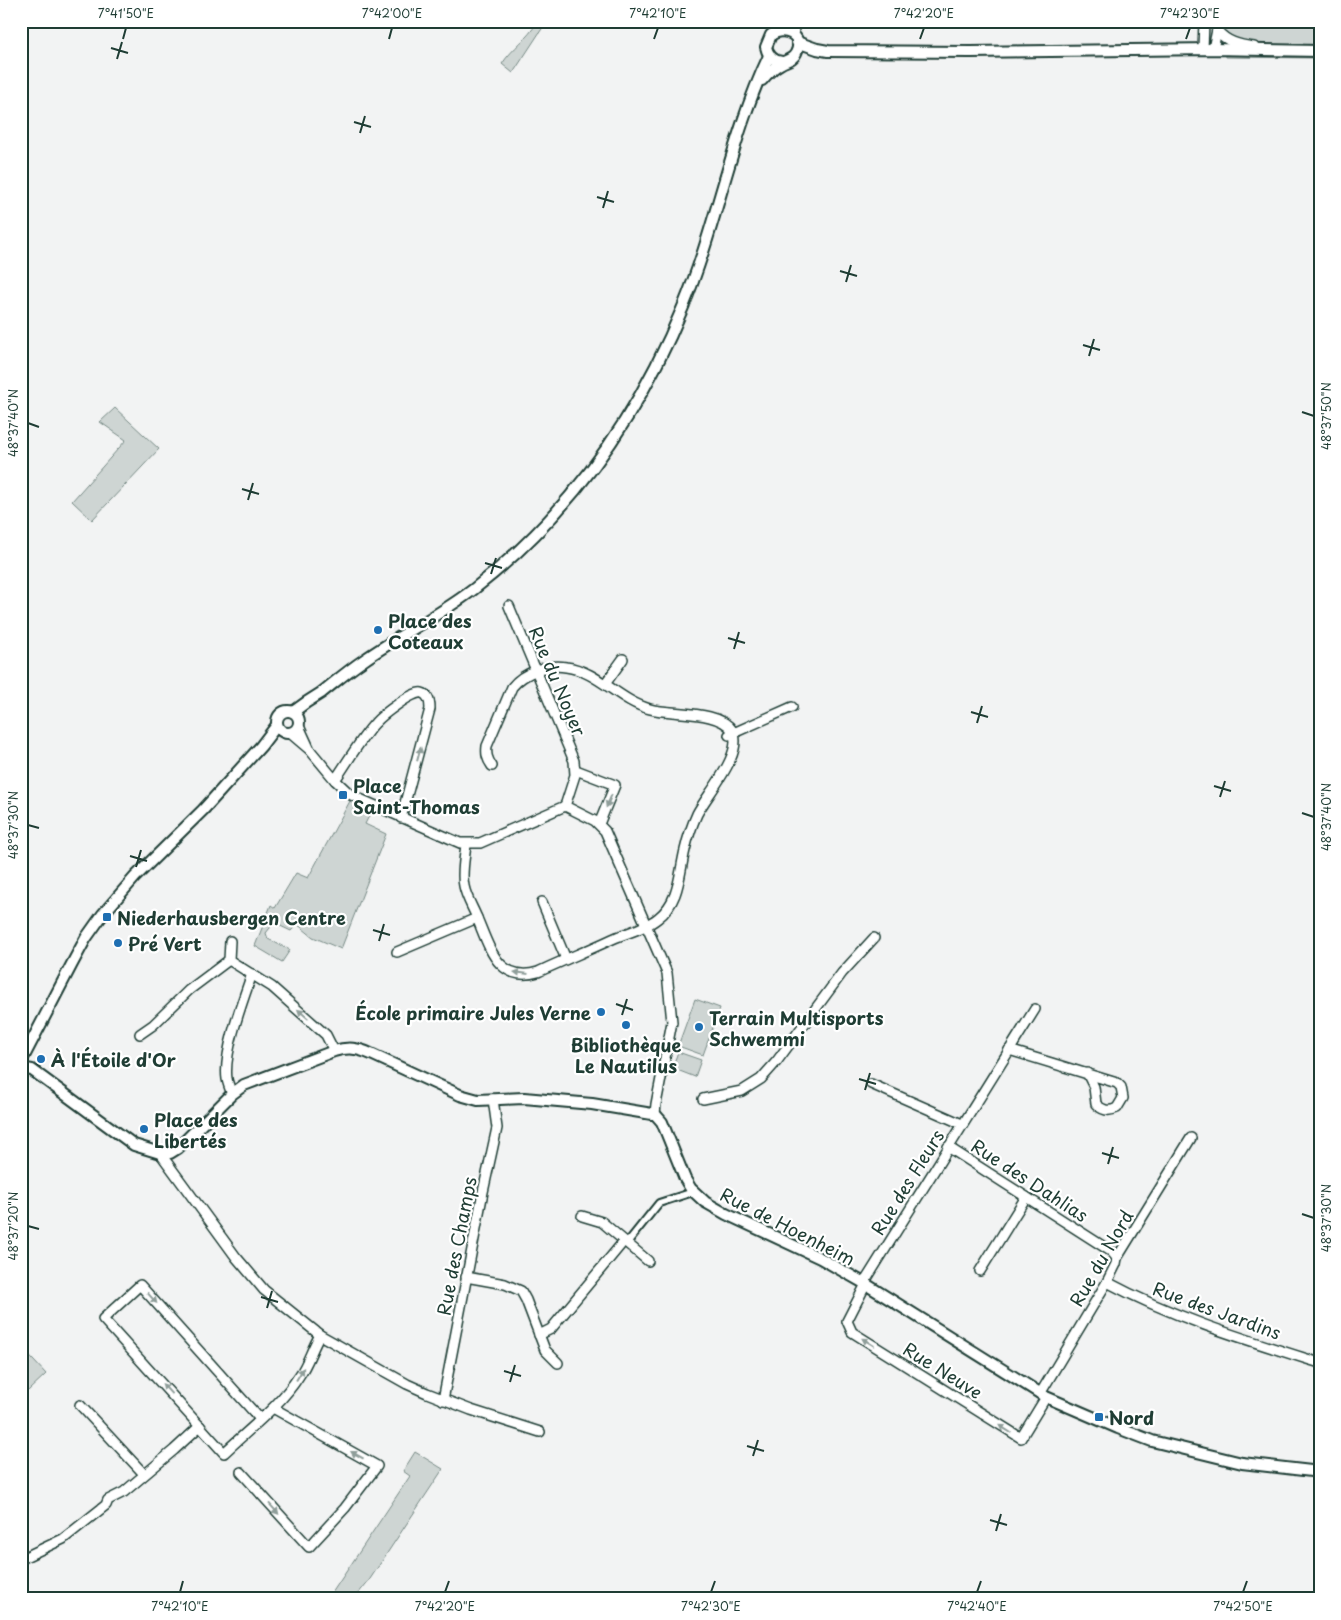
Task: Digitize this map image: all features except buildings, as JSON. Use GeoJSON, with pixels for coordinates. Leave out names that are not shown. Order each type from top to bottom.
{"type":"FeatureCollection","features":[{"type":"Feature","properties":{"kind":"street"},"geometry":{"type":"LineString","coordinates":[[793,21],[797,50],[793,58]]}},
{"type":"Feature","properties":{"kind":"street"},"geometry":{"type":"LineString","coordinates":[[1204,21],[1208,49]]}},
{"type":"Feature","properties":{"kind":"street"},"geometry":{"type":"LineString","coordinates":[[1208,49],[1216,25]]}},
{"type":"Feature","properties":{"kind":"street"},"geometry":{"type":"LineString","coordinates":[[1216,25],[1221,35],[1230,41],[1269,50]]}},
{"type":"Feature","properties":{"kind":"street"},"geometry":{"type":"LineString","coordinates":[[782,62],[769,56],[766,47],[766,43],[771,35],[781,26],[796,39],[817,49],[828,51],[971,52],[1208,49],[1320,51]]}},
{"type":"Feature","properties":{"kind":"street"},"geometry":{"type":"LineString","coordinates":[[754,88],[769,72],[782,62],[828,51]]}},
{"type":"Feature","properties":{"kind":"street"},"geometry":{"type":"LineString","coordinates":[[21,1062],[80,950],[103,914],[124,888],[203,810],[261,746],[284,731],[296,731],[297,718],[322,692],[364,660],[460,600],[530,541],[552,518],[604,454],[628,418],[652,375],[682,310],[711,231],[747,108],[769,56]]}},
{"type":"Feature","properties":{"kind":"street","name":"Rue du Noyer"},"geometry":{"type":"LineString","coordinates":[[509,606],[574,760],[576,770]]}},
{"type":"Feature","properties":{"kind":"street"},"geometry":{"type":"LineString","coordinates":[[605,684],[623,659]]}},
{"type":"Feature","properties":{"kind":"street"},"geometry":{"type":"LineString","coordinates":[[466,844],[464,886],[495,959],[501,966],[512,972],[531,974],[646,925],[664,913],[675,896],[685,849],[694,822],[705,799],[727,767],[734,748],[731,734],[722,722],[708,716],[667,712],[649,708],[632,702],[579,670],[555,666],[536,671],[519,680],[510,692],[487,746],[486,753],[492,766]]}},
{"type":"Feature","properties":{"kind":"street"},"geometry":{"type":"LineString","coordinates":[[335,780],[374,723],[384,714],[419,692],[424,693],[428,696],[430,708],[426,730],[401,818]]}},
{"type":"Feature","properties":{"kind":"street"},"geometry":{"type":"LineString","coordinates":[[731,734],[792,707]]}},
{"type":"Feature","properties":{"kind":"street"},"geometry":{"type":"LineString","coordinates":[[310,750],[297,718],[287,710],[282,712],[278,716],[284,731],[310,750],[335,780],[351,795],[452,840],[466,844],[480,843],[565,806],[576,770],[615,785],[599,824]]}},
{"type":"Feature","properties":{"kind":"street"},"geometry":{"type":"LineString","coordinates":[[21,1068],[32,1070],[134,1145],[160,1154],[170,1153],[178,1148],[232,1094],[251,1082],[346,1048],[364,1050],[466,1097],[478,1100],[509,1098],[546,1099],[623,1108],[655,1114],[670,1036],[671,1005],[666,973],[605,831],[599,824],[565,806]]}},
{"type":"Feature","properties":{"kind":"street"},"geometry":{"type":"LineString","coordinates":[[542,902],[566,959]]}},
{"type":"Feature","properties":{"kind":"street"},"geometry":{"type":"LineString","coordinates":[[397,952],[477,918]]}},
{"type":"Feature","properties":{"kind":"street"},"geometry":{"type":"LineString","coordinates":[[703,1099],[742,1091],[761,1079],[777,1061],[842,973],[874,938]]}},
{"type":"Feature","properties":{"kind":"street"},"geometry":{"type":"LineString","coordinates":[[140,1034],[154,1025],[190,990],[229,960],[230,941]]}},
{"type":"Feature","properties":{"kind":"street"},"geometry":{"type":"LineString","coordinates":[[229,960],[272,987],[326,1034],[334,1051]]}},
{"type":"Feature","properties":{"kind":"street"},"geometry":{"type":"LineString","coordinates":[[232,1094],[227,1079],[228,1058],[240,1010],[252,974]]}},
{"type":"Feature","properties":{"kind":"street","name":"Rue des Fleurs"},"geometry":{"type":"LineString","coordinates":[[865,1284],[962,1124],[1035,1009]]}},
{"type":"Feature","properties":{"kind":"street"},"geometry":{"type":"LineString","coordinates":[[1009,1050],[1112,1080],[1121,1087],[1123,1098],[1118,1108],[1111,1111],[1101,1109],[1096,1104],[1094,1086],[1087,1073]]}},
{"type":"Feature","properties":{"kind":"street","name":"Rue des Fleurs"},"geometry":{"type":"LineString","coordinates":[[871,1084],[962,1124]]}},
{"type":"Feature","properties":{"kind":"street","name":"Rue des Champs"},"geometry":{"type":"LineString","coordinates":[[444,1400],[466,1277],[497,1128],[493,1100]]}},
{"type":"Feature","properties":{"kind":"street","name":"Rue de Hoenheim"},"geometry":{"type":"LineString","coordinates":[[655,1114],[662,1122],[682,1173],[693,1192],[704,1202],[820,1258],[1043,1395],[1152,1441],[1245,1463],[1320,1472]]}},
{"type":"Feature","properties":{"kind":"street","name":"Rue du Nord"},"geometry":{"type":"LineString","coordinates":[[1043,1395],[1107,1282],[1117,1258],[1191,1138]]}},
{"type":"Feature","properties":{"kind":"street","name":"Rue des Dahlias"},"geometry":{"type":"LineString","coordinates":[[948,1147],[1112,1252],[1117,1258]]}},
{"type":"Feature","properties":{"kind":"street"},"geometry":{"type":"LineString","coordinates":[[160,1154],[236,1257],[264,1290],[320,1335],[407,1384],[444,1400],[540,1432]]}},
{"type":"Feature","properties":{"kind":"street"},"geometry":{"type":"LineString","coordinates":[[539,1336],[551,1329],[660,1203],[693,1192]]}},
{"type":"Feature","properties":{"kind":"street"},"geometry":{"type":"LineString","coordinates":[[980,1271],[1026,1197]]}},
{"type":"Feature","properties":{"kind":"street"},"geometry":{"type":"LineString","coordinates":[[582,1216],[602,1222],[648,1261]]}},
{"type":"Feature","properties":{"kind":"street"},"geometry":{"type":"LineString","coordinates":[[466,1277],[505,1284],[521,1291],[545,1350],[558,1363]]}},
{"type":"Feature","properties":{"kind":"street","name":"Rue des Jardins"},"geometry":{"type":"LineString","coordinates":[[1107,1282],[1151,1304],[1210,1328],[1320,1363]]}},
{"type":"Feature","properties":{"kind":"street","name":"Rue Neuve"},"geometry":{"type":"LineString","coordinates":[[865,1284],[847,1321],[852,1332],[1020,1438],[1043,1395]]}},
{"type":"Feature","properties":{"kind":"street"},"geometry":{"type":"LineString","coordinates":[[260,1419],[140,1285],[103,1319],[224,1453],[273,1408],[299,1376],[320,1335]]}},
{"type":"Feature","properties":{"kind":"street"},"geometry":{"type":"LineString","coordinates":[[80,1404],[144,1474]]}},
{"type":"Feature","properties":{"kind":"street"},"geometry":{"type":"LineString","coordinates":[[242,1472],[309,1547],[345,1508],[377,1466],[273,1408]]}},
{"type":"Feature","properties":{"kind":"street"},"geometry":{"type":"LineString","coordinates":[[21,1559],[63,1539],[106,1506],[108,1500],[124,1492],[200,1426]]}},
{"type":"Feature","properties":{"kind":"shaded area"},"geometry":{"type":"Polygon","coordinates":[[[538,21],[547,21],[513,73],[502,64],[538,21]]]}},
{"type":"Feature","properties":{"kind":"shaded area"},"geometry":{"type":"Polygon","coordinates":[[[1224,21],[1320,21],[1320,58],[1226,57],[1224,21]]]}},
{"type":"Feature","properties":{"kind":"shaded area"},"geometry":{"type":"Polygon","coordinates":[[[115,408],[159,449],[92,520],[72,501],[126,440],[100,422],[115,408]]]}},
{"type":"Feature","properties":{"kind":"shaded area"},"geometry":{"type":"Polygon","coordinates":[[[350,801],[372,810],[365,824],[386,834],[341,949],[313,937],[297,924],[291,931],[274,923],[266,933],[268,939],[290,950],[282,962],[255,946],[271,905],[275,908],[296,873],[308,878],[350,801]]]}},
{"type":"Feature","properties":{"kind":"shaded area","name":"Terrain Multisports Schwemmi"},"geometry":{"type":"Polygon","coordinates":[[[695,999],[720,1008],[703,1055],[678,1046],[695,999]]]}},
{"type":"Feature","properties":{"kind":"shaded area"},"geometry":{"type":"Polygon","coordinates":[[[678,1052],[701,1060],[695,1077],[672,1068],[678,1052]]]}},
{"type":"Feature","properties":{"kind":"shaded area"},"geometry":{"type":"Polygon","coordinates":[[[21,1347],[46,1374],[28,1391],[21,1384],[21,1347]]]}},
{"type":"Feature","properties":{"kind":"shaded area"},"geometry":{"type":"Polygon","coordinates":[[[415,1452],[443,1469],[370,1579],[354,1599],[328,1599],[410,1476],[403,1471],[415,1452]]]}},
{"type":"Feature","properties":{"kind":"place","name":"Place des Coteaux"},"geometry":{"type":"Point","coordinates":[378,630]}},
{"type":"Feature","properties":{"kind":"place","name":"Place Saint-Thomas"},"geometry":{"type":"Point","coordinates":[343,795]}},
{"type":"Feature","properties":{"kind":"place","name":"Niederhausbergen Centre"},"geometry":{"type":"Point","coordinates":[107,917]}},
{"type":"Feature","properties":{"kind":"place","name":"Pré Vert"},"geometry":{"type":"Point","coordinates":[118,943]}},
{"type":"Feature","properties":{"kind":"place","name":"École primaire Jules Verne"},"geometry":{"type":"Point","coordinates":[601,1012]}},
{"type":"Feature","properties":{"kind":"place","name":"Bibliothèque Le Nautilus"},"geometry":{"type":"Point","coordinates":[626,1025]}},
{"type":"Feature","properties":{"kind":"place","name":"Terrain Multisports Schwemmi"},"geometry":{"type":"Point","coordinates":[699,1027]}},
{"type":"Feature","properties":{"kind":"place","name":"À l'Étoile d'Or"},"geometry":{"type":"Point","coordinates":[41,1059]}},
{"type":"Feature","properties":{"kind":"place","name":"Place des Libertés"},"geometry":{"type":"Point","coordinates":[144,1129]}},
{"type":"Feature","properties":{"kind":"place","name":"Nord"},"geometry":{"type":"Point","coordinates":[1099,1417]}}]}
